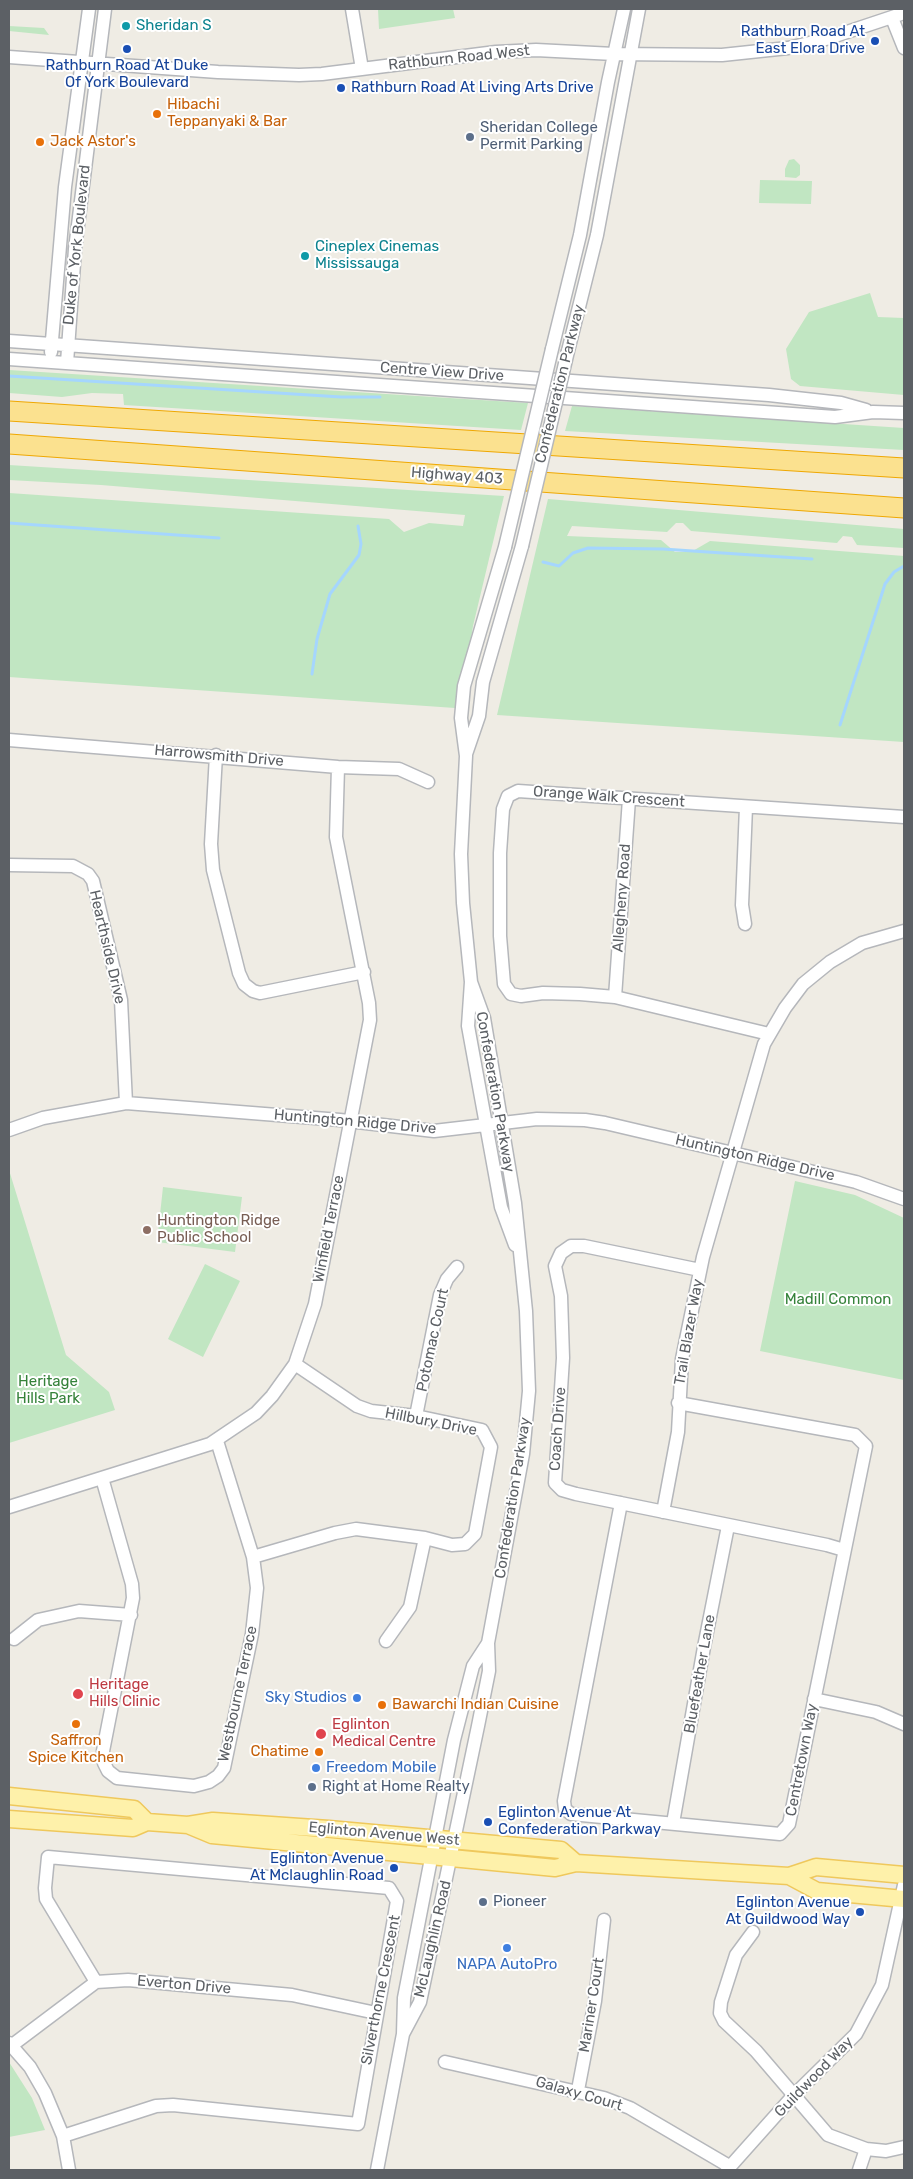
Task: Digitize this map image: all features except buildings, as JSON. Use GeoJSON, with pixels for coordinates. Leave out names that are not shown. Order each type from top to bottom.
{"type":"FeatureCollection","features":[{"type":"Feature","properties":{"kind":"highway"},"geometry":{"type":"LineString","coordinates":[[9,410],[904,468]]}},
{"type":"Feature","properties":{"kind":"highway","name":"Highway 403"},"geometry":{"type":"LineString","coordinates":[[9,444],[904,510]]}},
{"type":"Feature","properties":{"kind":"main road"},"geometry":{"type":"LineString","coordinates":[[9,1796],[134,1809],[147,1822]]}},
{"type":"Feature","properties":{"kind":"main road","name":"Eglinton Avenue West"},"geometry":{"type":"LineString","coordinates":[[9,1819],[133,1828],[147,1822],[188,1825],[213,1820],[560,1850],[576,1863]]}},
{"type":"Feature","properties":{"kind":"main road","name":"Eglinton Avenue West"},"geometry":{"type":"LineString","coordinates":[[188,1825],[212,1835],[555,1868],[576,1863],[789,1876],[816,1867],[904,1875]]}},
{"type":"Feature","properties":{"kind":"main road","name":"Eglinton Avenue West"},"geometry":{"type":"LineString","coordinates":[[789,1876],[816,1891],[903,1894]]}},
{"type":"Feature","properties":{"kind":"street","name":"Duke of York Boulevard"},"geometry":{"type":"LineString","coordinates":[[50,362],[65,187],[89,9]]}},
{"type":"Feature","properties":{"kind":"street","name":"Duke of York Boulevard"},"geometry":{"type":"LineString","coordinates":[[67,363],[75,249],[105,9]]}},
{"type":"Feature","properties":{"kind":"street"},"geometry":{"type":"LineString","coordinates":[[352,9],[362,69]]}},
{"type":"Feature","properties":{"kind":"street","name":"Confederation Parkway"},"geometry":{"type":"LineString","coordinates":[[521,1262],[500,1207],[468,1026],[471,982],[463,903],[461,854],[466,756],[461,718],[464,686],[505,547],[580,236],[624,9]]}},
{"type":"Feature","properties":{"kind":"street","name":"Confederation Parkway"},"geometry":{"type":"LineString","coordinates":[[466,756],[479,716],[483,682],[522,546],[597,235],[639,9]]}},
{"type":"Feature","properties":{"kind":"street","name":"Rathburn Road West"},"geometry":{"type":"LineString","coordinates":[[9,57],[268,74],[322,74],[496,52],[536,50],[630,55],[722,55],[788,48],[826,40],[904,13]]}},
{"type":"Feature","properties":{"kind":"street"},"geometry":{"type":"LineString","coordinates":[[892,18],[904,48]]}},
{"type":"Feature","properties":{"kind":"street","name":"Centre View Drive"},"geometry":{"type":"LineString","coordinates":[[9,341],[67,344],[114,350],[769,395],[841,403],[873,412]]}},
{"type":"Feature","properties":{"kind":"street","name":"Centre View Drive"},"geometry":{"type":"LineString","coordinates":[[9,359],[835,417],[873,412],[904,413]]}},
{"type":"Feature","properties":{"kind":"street","name":"Harrowsmith Drive"},"geometry":{"type":"LineString","coordinates":[[9,740],[216,755],[338,767],[399,769],[428,782]]}},
{"type":"Feature","properties":{"kind":"street"},"geometry":{"type":"LineString","coordinates":[[216,755],[211,844],[213,870],[239,973],[244,984],[253,991],[260,993],[364,972]]}},
{"type":"Feature","properties":{"kind":"street","name":"Winfield Terrace"},"geometry":{"type":"LineString","coordinates":[[9,1507],[217,1441],[256,1413],[272,1396],[295,1364],[314,1304],[370,1020],[370,1003],[336,837],[338,767]]}},
{"type":"Feature","properties":{"kind":"street","name":"Orange Walk Crescent"},"geometry":{"type":"LineString","coordinates":[[769,1034],[615,997],[543,993],[521,996],[511,994],[504,984],[500,936],[500,853],[503,809],[508,796],[518,791],[904,817]]}},
{"type":"Feature","properties":{"kind":"street","name":"Allegheny Road"},"geometry":{"type":"LineString","coordinates":[[615,997],[629,798]]}},
{"type":"Feature","properties":{"kind":"street"},"geometry":{"type":"LineString","coordinates":[[745,924],[742,905],[746,807]]}},
{"type":"Feature","properties":{"kind":"street","name":"Hearthside Drive"},"geometry":{"type":"LineString","coordinates":[[9,864],[73,866],[88,874],[93,881],[121,1000],[126,1103]]}},
{"type":"Feature","properties":{"kind":"street"},"geometry":{"type":"LineString","coordinates":[[732,1154],[769,1034],[802,984],[830,962],[862,943],[904,931]]}},
{"type":"Feature","properties":{"kind":"street","name":"Confederation Parkway"},"geometry":{"type":"LineString","coordinates":[[455,1841],[488,1672],[488,1643],[524,1454],[528,1352],[515,1202],[484,1018],[471,982]]}},
{"type":"Feature","properties":{"kind":"street","name":"Huntington Ridge Drive"},"geometry":{"type":"LineString","coordinates":[[9,1130],[43,1118],[126,1103],[434,1131],[537,1119],[605,1123],[856,1182],[904,1199]]}},
{"type":"Feature","properties":{"kind":"street","name":"Trail Blazer Way"},"geometry":{"type":"LineString","coordinates":[[663,1512],[678,1432],[678,1404],[682,1359],[700,1270],[732,1154]]}},
{"type":"Feature","properties":{"kind":"street","name":"Coach Drive"},"geometry":{"type":"LineString","coordinates":[[700,1270],[584,1246],[571,1246],[561,1253],[555,1266],[561,1296],[563,1358],[555,1483],[562,1490],[576,1494],[844,1550]]}},
{"type":"Feature","properties":{"kind":"street","name":"Potomac Court"},"geometry":{"type":"LineString","coordinates":[[416,1416],[440,1295],[447,1279],[457,1267]]}},
{"type":"Feature","properties":{"kind":"street","name":"Hillbury Drive"},"geometry":{"type":"LineString","coordinates":[[253,1557],[335,1532],[356,1529],[425,1538],[452,1545],[465,1544],[474,1534],[491,1447],[482,1430],[416,1416],[371,1411],[357,1406],[295,1364]]}},
{"type":"Feature","properties":{"kind":"street","name":"Centretown Way"},"geometry":{"type":"LineString","coordinates":[[621,1503],[564,1801],[566,1809],[571,1814],[780,1834],[786,1830],[789,1824],[866,1446],[861,1440],[849,1434],[678,1404]]}},
{"type":"Feature","properties":{"kind":"street","name":"Westbourne Terrace"},"geometry":{"type":"LineString","coordinates":[[102,1478],[132,1584],[131,1615],[103,1752],[106,1768],[117,1778],[194,1786],[209,1782],[218,1776],[224,1768],[252,1634],[257,1588],[253,1557],[217,1441]]}},
{"type":"Feature","properties":{"kind":"street","name":"Bluefeather Lane"},"geometry":{"type":"LineString","coordinates":[[673,1823],[704,1647],[728,1526]]}},
{"type":"Feature","properties":{"kind":"street"},"geometry":{"type":"LineString","coordinates":[[386,1641],[410,1607],[425,1538]]}},
{"type":"Feature","properties":{"kind":"street"},"geometry":{"type":"LineString","coordinates":[[14,1639],[38,1620],[78,1611],[131,1615]]}},
{"type":"Feature","properties":{"kind":"street","name":"Confederation Parkway"},"geometry":{"type":"LineString","coordinates":[[434,1839],[463,1702],[473,1666],[488,1643]]}},
{"type":"Feature","properties":{"kind":"street"},"geometry":{"type":"LineString","coordinates":[[814,1699],[876,1712],[904,1724]]}},
{"type":"Feature","properties":{"kind":"street","name":"McLaughlin Road"},"geometry":{"type":"LineString","coordinates":[[377,2170],[404,2034],[404,1998],[434,1839]]}},
{"type":"Feature","properties":{"kind":"street","name":"McLaughlin Road"},"geometry":{"type":"LineString","coordinates":[[404,2034],[420,2002],[455,1841]]}},
{"type":"Feature","properties":{"kind":"street","name":"Silverthorne Crescent"},"geometry":{"type":"LineString","coordinates":[[63,2136],[141,2109],[164,2106],[358,2124],[397,1900],[388,1888],[48,1857],[45,1888],[46,1899],[96,1982]]}},
{"type":"Feature","properties":{"kind":"street","name":"Guildwood Way"},"geometry":{"type":"LineString","coordinates":[[728,2168],[793,2096],[856,2034],[882,1985],[903,1894]]}},
{"type":"Feature","properties":{"kind":"street","name":"Mariner Court"},"geometry":{"type":"LineString","coordinates":[[578,2090],[595,2001],[604,1920]]}},
{"type":"Feature","properties":{"kind":"street"},"geometry":{"type":"LineString","coordinates":[[753,1932],[736,1955],[721,2002],[720,2012],[724,2022],[756,2052],[828,2135],[866,2149],[886,2151],[904,2147]]}},
{"type":"Feature","properties":{"kind":"street","name":"Everton Drive"},"geometry":{"type":"LineString","coordinates":[[96,1982],[128,1980],[292,1995],[376,2013]]}},
{"type":"Feature","properties":{"kind":"street"},"geometry":{"type":"LineString","coordinates":[[69,2170],[63,2136],[45,2093],[30,2067],[10,2045],[96,1982]]}},
{"type":"Feature","properties":{"kind":"street","name":"Galaxy Court"},"geometry":{"type":"LineString","coordinates":[[445,2062],[578,2090],[630,2108],[728,2168]]}},
{"type":"Feature","properties":{"kind":"street"},"geometry":{"type":"LineString","coordinates":[[859,2170],[866,2149]]}},
{"type":"Feature","properties":{"kind":"green space"},"geometry":{"type":"Polygon","coordinates":[[[378,9],[453,9],[455,18],[379,29],[378,9]]]}},
{"type":"Feature","properties":{"kind":"green space"},"geometry":{"type":"Polygon","coordinates":[[[9,26],[44,28],[49,35],[9,31],[9,26]]]}},
{"type":"Feature","properties":{"kind":"green space"},"geometry":{"type":"Polygon","coordinates":[[[794,159],[800,165],[800,175],[796,178],[785,177],[785,169],[789,160],[794,159]]]}},
{"type":"Feature","properties":{"kind":"green space"},"geometry":{"type":"Polygon","coordinates":[[[760,180],[812,181],[811,204],[759,203],[760,180]]]}},
{"type":"Feature","properties":{"kind":"green space"},"geometry":{"type":"Polygon","coordinates":[[[870,293],[878,317],[904,318],[904,395],[800,386],[791,379],[786,349],[809,312],[870,293]]]}},
{"type":"Feature","properties":{"kind":"green space"},"geometry":{"type":"Polygon","coordinates":[[[9,370],[528,403],[521,430],[124,405],[123,394],[92,393],[62,397],[9,393],[9,370]]]}},
{"type":"Feature","properties":{"kind":"green space"},"geometry":{"type":"Polygon","coordinates":[[[572,406],[904,428],[904,450],[565,431],[572,406]]]}},
{"type":"Feature","properties":{"kind":"green space"},"geometry":{"type":"Polygon","coordinates":[[[9,465],[504,496],[473,626],[461,703],[455,708],[9,677],[9,493],[389,519],[404,532],[429,523],[463,526],[465,515],[101,485],[9,480],[9,465]]]}},
{"type":"Feature","properties":{"kind":"green space"},"geometry":{"type":"Polygon","coordinates":[[[548,499],[904,529],[904,548],[857,545],[852,537],[843,536],[837,543],[691,531],[683,523],[676,523],[667,532],[572,526],[567,536],[661,540],[675,552],[691,552],[710,541],[904,556],[904,742],[497,715],[548,499]]]}},
{"type":"Feature","properties":{"kind":"green space","name":"Heritage Hills Park"},"geometry":{"type":"Polygon","coordinates":[[[9,1170],[66,1355],[109,1392],[115,1410],[9,1443],[9,1170]]]}},
{"type":"Feature","properties":{"kind":"green space","name":"Madill Common"},"geometry":{"type":"Polygon","coordinates":[[[795,1181],[855,1195],[904,1218],[904,1380],[760,1351],[795,1181]]]}},
{"type":"Feature","properties":{"kind":"green space"},"geometry":{"type":"Polygon","coordinates":[[[163,1187],[242,1197],[235,1252],[157,1242],[163,1187]]]}},
{"type":"Feature","properties":{"kind":"green space"},"geometry":{"type":"Polygon","coordinates":[[[205,1264],[240,1281],[203,1357],[168,1339],[205,1264]]]}},
{"type":"Feature","properties":{"kind":"green space"},"geometry":{"type":"Polygon","coordinates":[[[9,2062],[32,2098],[45,2130],[9,2137],[9,2062]]]}},
{"type":"Feature","properties":{"kind":"waterway"},"geometry":{"type":"LineString","coordinates":[[9,376],[341,397],[380,397]]}},
{"type":"Feature","properties":{"kind":"waterway"},"geometry":{"type":"LineString","coordinates":[[9,523],[219,538]]}},
{"type":"Feature","properties":{"kind":"waterway"},"geometry":{"type":"LineString","coordinates":[[312,674],[317,639],[330,594],[359,555],[361,544],[358,526]]}},
{"type":"Feature","properties":{"kind":"waterway"},"geometry":{"type":"LineString","coordinates":[[543,562],[559,566],[573,553],[588,548],[663,549],[812,559]]}},
{"type":"Feature","properties":{"kind":"waterway"},"geometry":{"type":"LineString","coordinates":[[840,725],[885,584],[894,572],[904,566]]}},
{"type":"Feature","properties":{"kind":"place","name":"Sheridan S"},"geometry":{"type":"Point","coordinates":[126,26]}},
{"type":"Feature","properties":{"kind":"place","name":"Rathburn Road At East Elora Drive"},"geometry":{"type":"Point","coordinates":[875,41]}},
{"type":"Feature","properties":{"kind":"place","name":"Rathburn Road At Duke Of York Boulevard"},"geometry":{"type":"Point","coordinates":[127,49]}},
{"type":"Feature","properties":{"kind":"place","name":"Rathburn Road At Living Arts Drive"},"geometry":{"type":"Point","coordinates":[341,88]}},
{"type":"Feature","properties":{"kind":"place","name":"Hibachi Teppanyaki & Bar"},"geometry":{"type":"Point","coordinates":[157,114]}},
{"type":"Feature","properties":{"kind":"place","name":"Sheridan College Permit Parking"},"geometry":{"type":"Point","coordinates":[470,137]}},
{"type":"Feature","properties":{"kind":"place","name":"Jack Astor's"},"geometry":{"type":"Point","coordinates":[40,142]}},
{"type":"Feature","properties":{"kind":"place","name":"Cineplex Cinemas Mississauga"},"geometry":{"type":"Point","coordinates":[305,256]}},
{"type":"Feature","properties":{"kind":"place","name":"Huntington Ridge Public School"},"geometry":{"type":"Point","coordinates":[147,1230]}},
{"type":"Feature","properties":{"kind":"place","name":"Heritage Hills Clinic"},"geometry":{"type":"Point","coordinates":[78,1694]}},
{"type":"Feature","properties":{"kind":"place","name":"Sky Studios"},"geometry":{"type":"Point","coordinates":[357,1698]}},
{"type":"Feature","properties":{"kind":"place","name":"Bawarchi Indian Cuisine"},"geometry":{"type":"Point","coordinates":[382,1705]}},
{"type":"Feature","properties":{"kind":"place","name":"Saffron Spice Kitchen"},"geometry":{"type":"Point","coordinates":[76,1724]}},
{"type":"Feature","properties":{"kind":"place","name":"Eglinton Medical Centre"},"geometry":{"type":"Point","coordinates":[321,1734]}},
{"type":"Feature","properties":{"kind":"place","name":"Chatime"},"geometry":{"type":"Point","coordinates":[319,1752]}},
{"type":"Feature","properties":{"kind":"place","name":"Freedom Mobile"},"geometry":{"type":"Point","coordinates":[316,1768]}},
{"type":"Feature","properties":{"kind":"place","name":"Right at Home Realty"},"geometry":{"type":"Point","coordinates":[312,1787]}},
{"type":"Feature","properties":{"kind":"place","name":"Eglinton Avenue At Confederation Parkway"},"geometry":{"type":"Point","coordinates":[488,1822]}},
{"type":"Feature","properties":{"kind":"place","name":"Eglinton Avenue At Mclaughlin Road"},"geometry":{"type":"Point","coordinates":[394,1868]}},
{"type":"Feature","properties":{"kind":"place","name":"Pioneer"},"geometry":{"type":"Point","coordinates":[483,1902]}},
{"type":"Feature","properties":{"kind":"place","name":"Eglinton Avenue At Guildwood Way"},"geometry":{"type":"Point","coordinates":[860,1912]}},
{"type":"Feature","properties":{"kind":"place","name":"NAPA AutoPro"},"geometry":{"type":"Point","coordinates":[507,1948]}}]}
